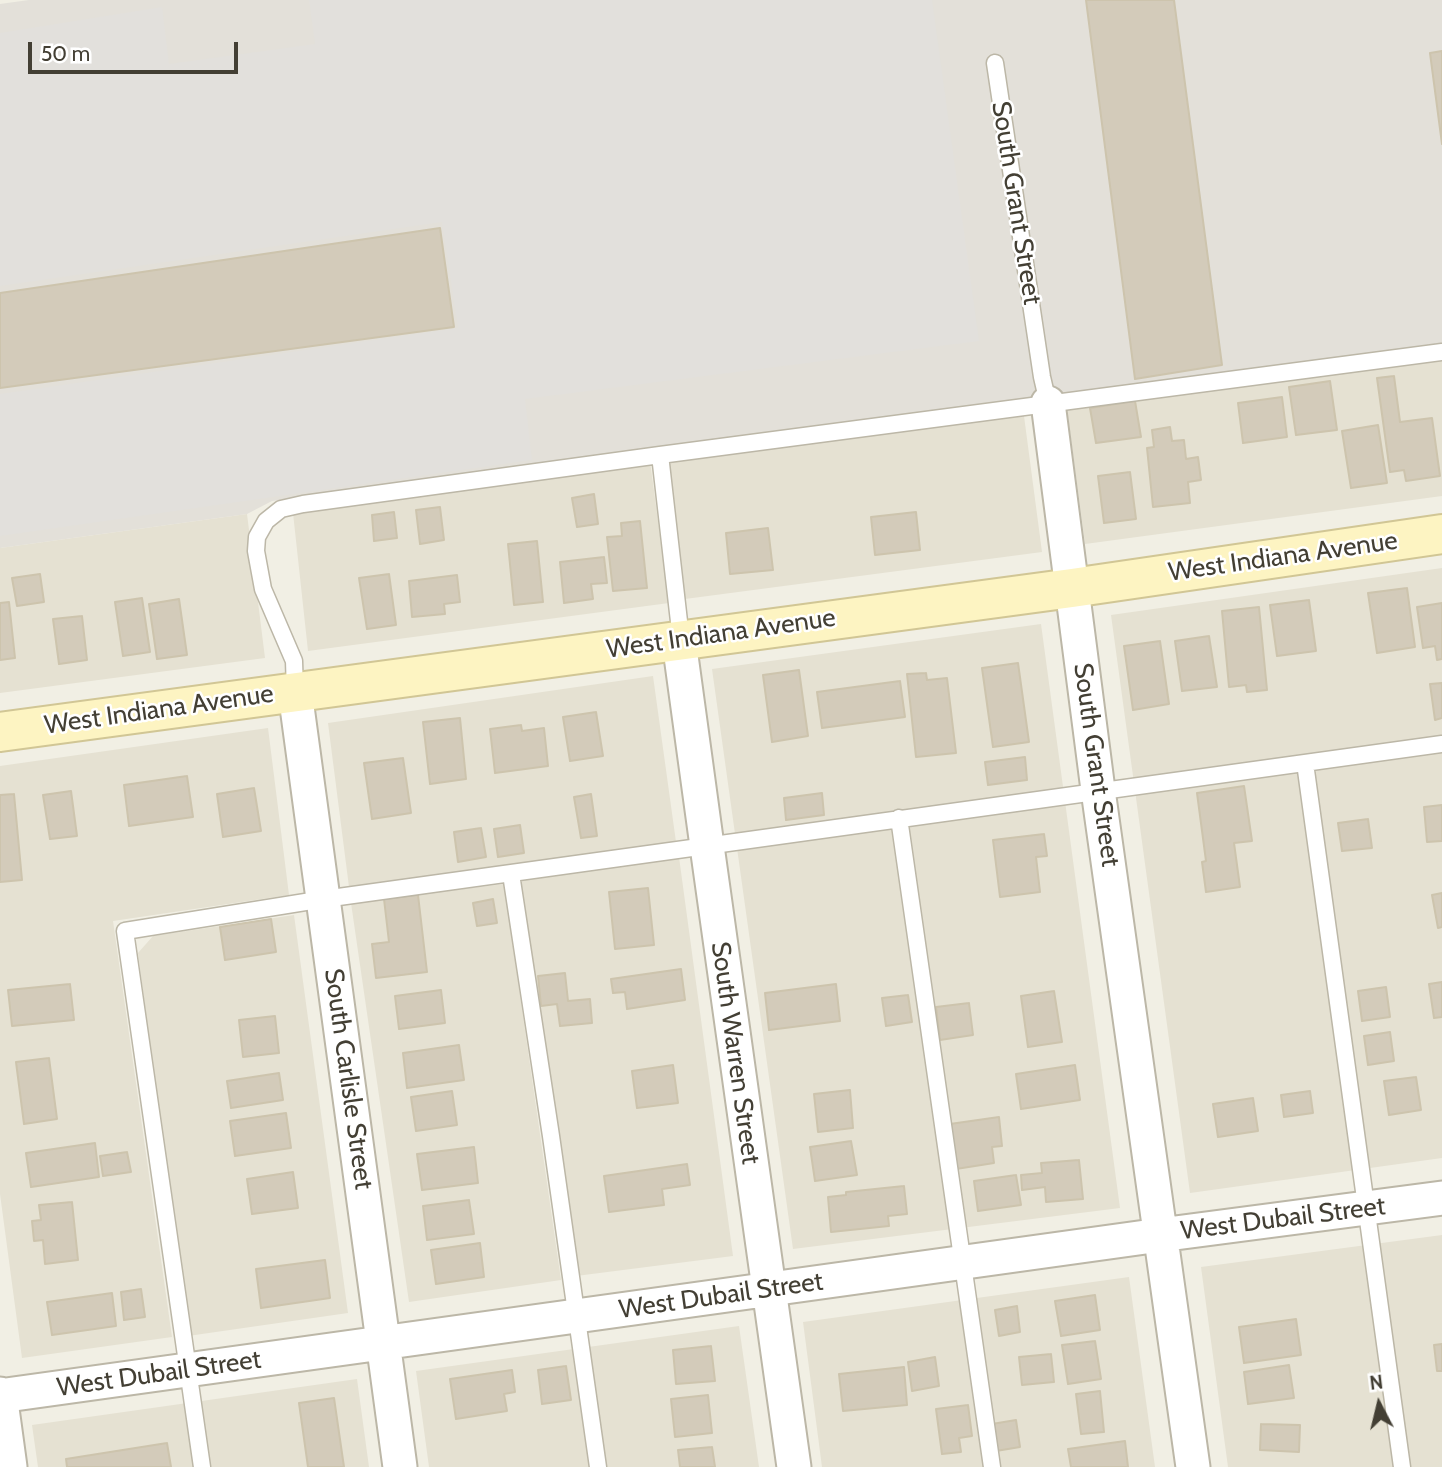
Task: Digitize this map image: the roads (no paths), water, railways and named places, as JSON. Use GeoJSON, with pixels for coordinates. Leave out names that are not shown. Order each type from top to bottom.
{"type":"FeatureCollection","features":[{"type":"Feature","properties":{"kind":"street","name":"South Grant Street"},"geometry":{"type":"LineString","coordinates":[[1048,403],[1098,790],[1193,1467]]}},
{"type":"Feature","properties":{"kind":"street","name":"West Indiana Avenue"},"geometry":{"type":"LineString","coordinates":[[0,732],[1072,587],[1442,534]]}},
{"type":"Feature","properties":{"kind":"street","name":"South Warren Street"},"geometry":{"type":"LineString","coordinates":[[681,639],[707,846],[794,1467]]}},
{"type":"Feature","properties":{"kind":"street","name":"South Carlisle Street"},"geometry":{"type":"LineString","coordinates":[[295,692],[400,1467]]}},
{"type":"Feature","properties":{"kind":"street","name":"West Dubail Street"},"geometry":{"type":"LineString","coordinates":[[0,1395],[1442,1198]]}},
{"type":"Feature","properties":{"kind":"street"},"geometry":{"type":"LineString","coordinates":[[0,1395],[10,1467]]}},
{"type":"Feature","properties":{"kind":"lane","name":"South Grant Street"},"geometry":{"type":"LineString","coordinates":[[995,63],[1048,403]]}},
{"type":"Feature","properties":{"kind":"lane"},"geometry":{"type":"LineString","coordinates":[[295,692],[294,661],[263,589],[256,551],[257,537],[266,521],[281,509],[660,455],[1442,352]]}},
{"type":"Feature","properties":{"kind":"lane"},"geometry":{"type":"LineString","coordinates":[[660,455],[681,639]]}},
{"type":"Feature","properties":{"kind":"lane"},"geometry":{"type":"LineString","coordinates":[[202,1467],[125,931],[324,899],[1442,744]]}},
{"type":"Feature","properties":{"kind":"lane"},"geometry":{"type":"LineString","coordinates":[[1305,763],[1402,1467]]}},
{"type":"Feature","properties":{"kind":"lane"},"geometry":{"type":"LineString","coordinates":[[899,818],[992,1467]]}},
{"type":"Feature","properties":{"kind":"lane"},"geometry":{"type":"LineString","coordinates":[[511,874],[598,1467]]}}]}
